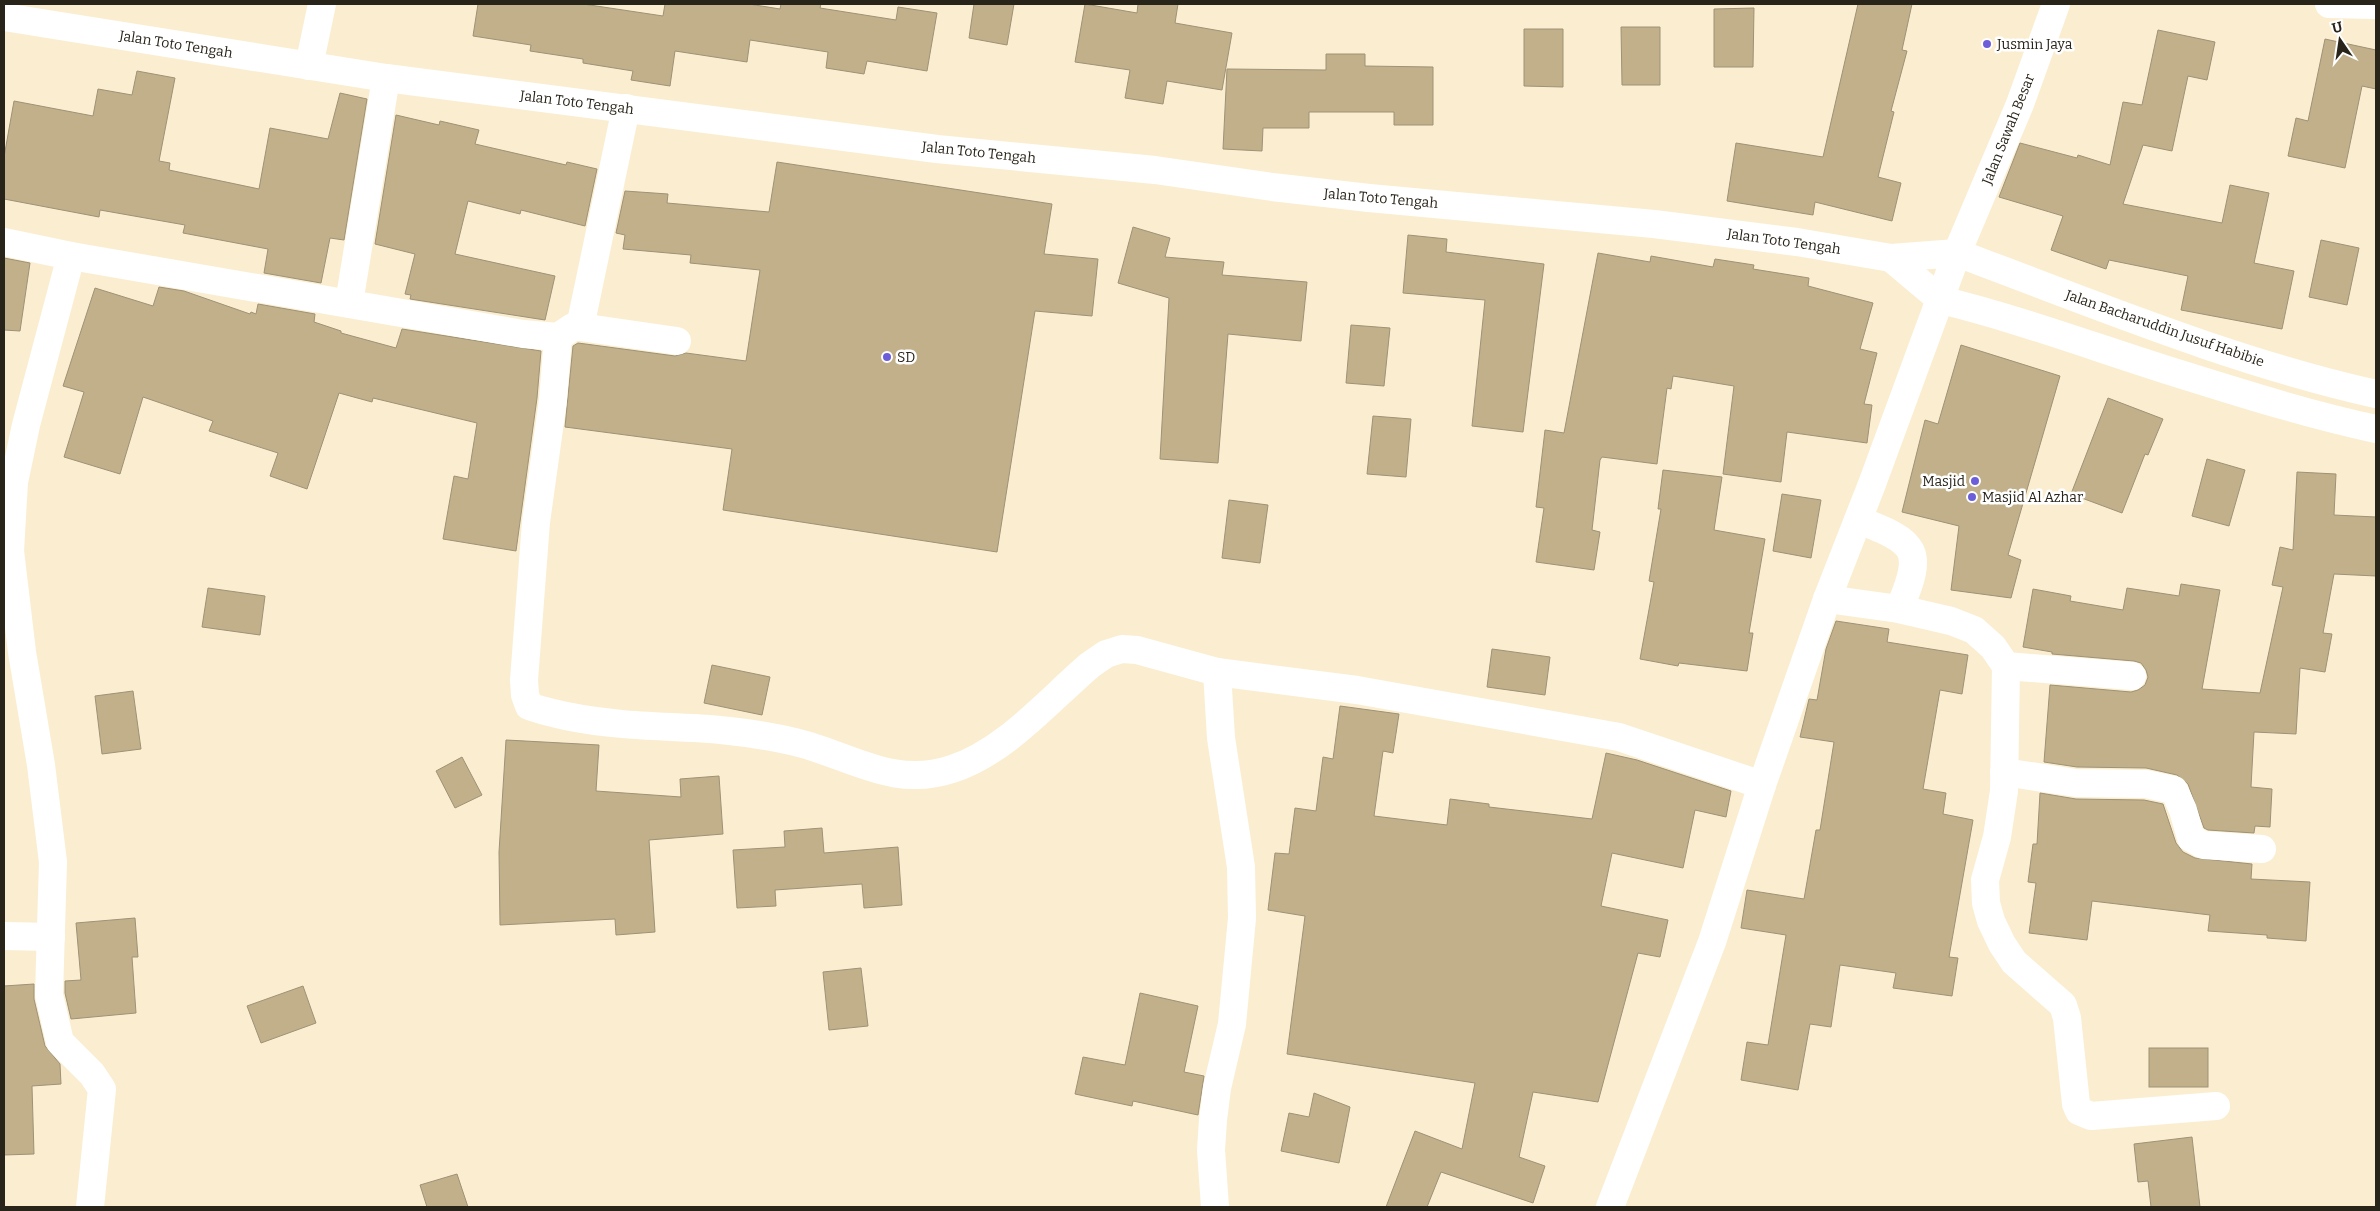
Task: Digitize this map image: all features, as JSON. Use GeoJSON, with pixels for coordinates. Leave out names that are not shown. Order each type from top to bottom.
{"type":"FeatureCollection","features":[{"type":"Feature","properties":{"kind":"street"},"geometry":{"type":"LineString","coordinates":[[309,66],[322,4]]}},
{"type":"Feature","properties":{"kind":"street","name":"Jalan Sawah Besar"},"geometry":{"type":"LineString","coordinates":[[1610,1207],[1712,942],[1762,785],[1827,599],[1941,300],[1957,253],[2020,104],[2056,4]]}},
{"type":"Feature","properties":{"kind":"street"},"geometry":{"type":"LineString","coordinates":[[2329,4],[2376,5]]}},
{"type":"Feature","properties":{"kind":"street","name":"Jalan Toto Tengah"},"geometry":{"type":"LineString","coordinates":[[4,17],[386,78],[937,149],[1155,170],[1272,187],[1654,224],[1797,242],[1891,258],[1957,253]]}},
{"type":"Feature","properties":{"kind":"street"},"geometry":{"type":"LineString","coordinates":[[349,303],[386,78]]}},
{"type":"Feature","properties":{"kind":"street"},"geometry":{"type":"LineString","coordinates":[[626,108],[553,400],[536,522],[524,680],[524,695],[530,706],[542,712],[597,723],[759,735],[826,751],[869,769],[899,774],[927,775],[952,769],[990,752],[1062,689],[1106,654],[1122,649],[1137,650],[1217,672],[1357,690],[1619,737],[1762,785]]}},
{"type":"Feature","properties":{"kind":"street"},"geometry":{"type":"LineString","coordinates":[[4,242],[71,256],[523,334],[569,332],[677,341]]}},
{"type":"Feature","properties":{"kind":"street","name":"Jalan Bacharuddin Jusuf Habibie"},"geometry":{"type":"LineString","coordinates":[[1957,253],[2230,352],[2327,383],[2376,394]]}},
{"type":"Feature","properties":{"kind":"street"},"geometry":{"type":"LineString","coordinates":[[71,256],[29,416],[14,482],[10,551],[22,652],[41,765],[53,862],[49,995],[60,1042],[92,1074],[102,1089],[90,1207]]}},
{"type":"Feature","properties":{"kind":"street"},"geometry":{"type":"LineString","coordinates":[[1891,258],[1941,300],[1998,314],[2183,376],[2323,417],[2376,429]]}},
{"type":"Feature","properties":{"kind":"street"},"geometry":{"type":"LineString","coordinates":[[1858,520],[1900,539],[1910,548],[1914,558],[1911,583],[1899,609]]}},
{"type":"Feature","properties":{"kind":"street"},"geometry":{"type":"LineString","coordinates":[[1827,599],[1899,609],[1951,621],[1974,630],[1993,647],[2006,666],[2004,791],[1997,837],[1985,880],[1986,903],[1991,922],[2014,962],[2063,1005],[2067,1018],[2076,1104],[2079,1111],[2091,1116],[2216,1106]]}},
{"type":"Feature","properties":{"kind":"street"},"geometry":{"type":"LineString","coordinates":[[2006,666],[2132,676]]}},
{"type":"Feature","properties":{"kind":"street"},"geometry":{"type":"LineString","coordinates":[[1214,1207],[1211,1150],[1213,1120],[1217,1088],[1232,1024],[1242,918],[1242,867],[1221,738],[1217,672]]}},
{"type":"Feature","properties":{"kind":"street"},"geometry":{"type":"LineString","coordinates":[[2004,772],[2076,783],[2146,784],[2174,790],[2183,810],[2190,838],[2203,844],[2262,849]]}},
{"type":"Feature","properties":{"kind":"street"},"geometry":{"type":"LineString","coordinates":[[4,936],[51,937]]}},
{"type":"Feature","properties":{"kind":"building"},"geometry":{"type":"Polygon","coordinates":[[[478,4],[583,4],[663,16],[665,4],[749,4],[780,9],[781,4],[821,4],[820,8],[896,20],[898,7],[937,13],[927,71],[867,61],[864,74],[826,68],[828,52],[750,40],[747,62],[675,51],[670,86],[631,80],[633,71],[583,63],[583,59],[530,51],[531,45],[473,36],[478,4]]]}},
{"type":"Feature","properties":{"kind":"building"},"geometry":{"type":"Polygon","coordinates":[[[974,4],[1014,4],[1007,45],[969,38],[974,4]]]}},
{"type":"Feature","properties":{"kind":"building"},"geometry":{"type":"Polygon","coordinates":[[[1085,4],[1137,13],[1138,4],[1178,4],[1175,23],[1232,33],[1222,90],[1167,81],[1163,104],[1125,98],[1130,70],[1075,62],[1085,4]]]}},
{"type":"Feature","properties":{"kind":"building"},"geometry":{"type":"Polygon","coordinates":[[[1858,4],[1912,4],[1902,50],[1907,51],[1891,111],[1894,112],[1878,177],[1901,183],[1892,221],[1815,202],[1813,215],[1727,201],[1736,143],[1823,157],[1858,4]]]}},
{"type":"Feature","properties":{"kind":"building"},"geometry":{"type":"Polygon","coordinates":[[[1754,8],[1753,67],[1714,67],[1714,9],[1754,8]]]}},
{"type":"Feature","properties":{"kind":"building"},"geometry":{"type":"Polygon","coordinates":[[[1621,27],[1660,27],[1660,85],[1622,85],[1621,27]]]}},
{"type":"Feature","properties":{"kind":"building"},"geometry":{"type":"Polygon","coordinates":[[[1524,29],[1563,29],[1563,87],[1524,86],[1524,29]]]}},
{"type":"Feature","properties":{"kind":"building"},"geometry":{"type":"Polygon","coordinates":[[[2158,30],[2215,42],[2207,80],[2188,76],[2172,151],[2143,145],[2123,204],[2222,223],[2230,185],[2269,193],[2254,263],[2294,271],[2282,329],[2181,310],[2188,276],[2109,260],[2106,269],[2051,250],[2063,216],[1999,197],[2020,143],[2077,158],[2078,155],[2110,165],[2123,102],[2142,105],[2158,30]]]}},
{"type":"Feature","properties":{"kind":"building"},"geometry":{"type":"Polygon","coordinates":[[[2325,39],[2376,50],[2376,89],[2362,86],[2345,168],[2288,156],[2296,118],[2308,121],[2325,39]]]}},
{"type":"Feature","properties":{"kind":"building"},"geometry":{"type":"Polygon","coordinates":[[[1326,54],[1365,54],[1365,66],[1433,67],[1433,125],[1394,125],[1394,112],[1309,112],[1309,128],[1263,128],[1262,151],[1223,149],[1227,69],[1326,70],[1326,54]]]}},
{"type":"Feature","properties":{"kind":"building"},"geometry":{"type":"Polygon","coordinates":[[[137,71],[175,78],[159,161],[170,163],[169,170],[259,189],[270,128],[328,139],[340,93],[367,99],[344,240],[330,238],[321,283],[264,273],[268,249],[183,233],[185,225],[100,210],[99,217],[4,199],[4,157],[14,101],[93,116],[98,89],[132,95],[137,71]]]}},
{"type":"Feature","properties":{"kind":"building"},"geometry":{"type":"Polygon","coordinates":[[[396,115],[439,125],[440,121],[479,130],[475,144],[566,165],[567,162],[597,169],[585,226],[521,210],[520,214],[468,201],[455,254],[555,276],[545,320],[410,299],[411,295],[405,294],[415,254],[375,244],[396,115]]]}},
{"type":"Feature","properties":{"kind":"building","name":"SD"},"geometry":{"type":"Polygon","coordinates":[[[777,162],[1052,204],[1044,254],[1098,259],[1092,316],[1035,311],[997,552],[723,510],[732,449],[565,427],[573,346],[578,343],[675,356],[686,353],[746,361],[760,270],[690,263],[691,255],[623,249],[625,235],[616,233],[625,191],[668,194],[667,203],[769,212],[777,162]]]}},
{"type":"Feature","properties":{"kind":"building"},"geometry":{"type":"Polygon","coordinates":[[[1133,227],[1170,238],[1165,257],[1224,262],[1222,275],[1307,282],[1301,341],[1228,334],[1218,463],[1160,459],[1169,298],[1118,283],[1133,227]]]}},
{"type":"Feature","properties":{"kind":"building"},"geometry":{"type":"Polygon","coordinates":[[[1408,235],[1447,239],[1446,252],[1544,264],[1523,432],[1472,426],[1485,300],[1403,293],[1408,235]]]}},
{"type":"Feature","properties":{"kind":"building"},"geometry":{"type":"Polygon","coordinates":[[[2321,240],[2359,248],[2347,305],[2309,297],[2321,240]]]}},
{"type":"Feature","properties":{"kind":"building"},"geometry":{"type":"Polygon","coordinates":[[[1598,253],[1650,262],[1651,256],[1713,267],[1715,259],[1754,265],[1753,269],[1809,278],[1808,286],[1873,303],[1860,349],[1877,353],[1864,404],[1872,405],[1867,443],[1787,432],[1781,482],[1723,474],[1734,386],[1673,376],[1671,389],[1667,388],[1657,464],[1602,457],[1600,460],[1592,530],[1600,532],[1594,570],[1536,562],[1544,508],[1536,507],[1545,430],[1564,433],[1598,253]]]}},
{"type":"Feature","properties":{"kind":"building"},"geometry":{"type":"Polygon","coordinates":[[[4,258],[30,263],[20,331],[4,330],[4,258]]]}},
{"type":"Feature","properties":{"kind":"building"},"geometry":{"type":"Polygon","coordinates":[[[159,287],[184,291],[250,314],[251,312],[256,314],[258,304],[315,314],[314,322],[341,331],[341,333],[396,348],[402,329],[541,351],[537,398],[516,551],[443,539],[454,476],[468,479],[477,423],[373,398],[372,402],[339,393],[307,489],[270,476],[278,453],[209,431],[213,421],[143,397],[120,474],[64,457],[84,392],[63,386],[95,288],[153,306],[159,287]]]}},
{"type":"Feature","properties":{"kind":"building"},"geometry":{"type":"Polygon","coordinates":[[[1351,325],[1390,328],[1384,386],[1346,383],[1351,325]]]}},
{"type":"Feature","properties":{"kind":"building"},"geometry":{"type":"Polygon","coordinates":[[[1961,345],[2060,376],[2008,555],[2021,560],[2011,598],[1951,590],[1959,526],[1902,512],[1925,420],[1938,424],[1961,345]]]}},
{"type":"Feature","properties":{"kind":"building"},"geometry":{"type":"Polygon","coordinates":[[[2108,398],[2163,419],[2148,455],[2145,454],[2122,513],[2071,494],[2108,398]]]}},
{"type":"Feature","properties":{"kind":"building"},"geometry":{"type":"Polygon","coordinates":[[[1373,416],[1411,419],[1406,477],[1367,474],[1373,416]]]}},
{"type":"Feature","properties":{"kind":"building"},"geometry":{"type":"Polygon","coordinates":[[[2207,459],[2245,470],[2229,526],[2192,516],[2207,459]]]}},
{"type":"Feature","properties":{"kind":"building"},"geometry":{"type":"Polygon","coordinates":[[[1663,470],[1722,477],[1714,530],[1765,539],[1749,633],[1753,633],[1747,671],[1679,663],[1678,666],[1640,659],[1654,582],[1649,581],[1661,509],[1658,509],[1663,470]]]}},
{"type":"Feature","properties":{"kind":"building"},"geometry":{"type":"Polygon","coordinates":[[[2297,472],[2336,474],[2334,515],[2376,517],[2376,576],[2334,574],[2323,633],[2332,634],[2325,672],[2300,668],[2296,734],[2254,732],[2251,787],[2272,789],[2270,827],[2255,826],[2254,833],[2208,830],[2204,828],[2188,784],[2177,775],[2146,768],[2077,767],[2044,762],[2050,685],[2131,692],[2145,685],[2148,677],[2141,663],[2134,661],[2052,654],[2052,652],[2023,647],[2033,589],[2071,596],[2070,601],[2123,610],[2127,588],[2179,596],[2181,584],[2220,590],[2202,689],[2260,693],[2283,587],[2272,585],[2280,547],[2293,550],[2297,472]]]}},
{"type":"Feature","properties":{"kind":"building"},"geometry":{"type":"Polygon","coordinates":[[[1782,494],[1821,500],[1811,558],[1773,551],[1782,494]]]}},
{"type":"Feature","properties":{"kind":"building"},"geometry":{"type":"Polygon","coordinates":[[[1229,500],[1268,505],[1260,563],[1222,558],[1229,500]]]}},
{"type":"Feature","properties":{"kind":"building"},"geometry":{"type":"Polygon","coordinates":[[[208,588],[265,596],[260,635],[202,627],[208,588]]]}},
{"type":"Feature","properties":{"kind":"building"},"geometry":{"type":"Polygon","coordinates":[[[1836,621],[1889,629],[1887,642],[1968,655],[1962,694],[1940,690],[1923,789],[1946,793],[1943,814],[1973,820],[1949,957],[1958,958],[1952,996],[1893,988],[1896,973],[1840,965],[1831,1027],[1810,1024],[1798,1090],[1741,1080],[1747,1042],[1768,1045],[1786,935],[1741,928],[1747,890],[1804,899],[1816,830],[1820,830],[1834,742],[1800,737],[1809,699],[1817,700],[1826,649],[1836,621]]]}},
{"type":"Feature","properties":{"kind":"building"},"geometry":{"type":"Polygon","coordinates":[[[1492,649],[1550,657],[1545,695],[1487,687],[1492,649]]]}},
{"type":"Feature","properties":{"kind":"building"},"geometry":{"type":"Polygon","coordinates":[[[712,665],[770,677],[762,715],[704,703],[712,665]]]}},
{"type":"Feature","properties":{"kind":"building"},"geometry":{"type":"Polygon","coordinates":[[[133,691],[141,749],[102,754],[95,696],[133,691]]]}},
{"type":"Feature","properties":{"kind":"building"},"geometry":{"type":"Polygon","coordinates":[[[1340,706],[1399,714],[1393,753],[1383,751],[1374,816],[1447,825],[1450,799],[1489,804],[1489,807],[1592,819],[1606,753],[1637,760],[1731,791],[1726,817],[1695,810],[1683,868],[1612,853],[1601,906],[1668,920],[1660,957],[1638,953],[1598,1102],[1533,1092],[1519,1157],[1545,1166],[1533,1203],[1441,1172],[1427,1207],[1386,1207],[1415,1131],[1462,1149],[1475,1083],[1287,1054],[1305,916],[1268,910],[1275,853],[1289,854],[1295,808],[1316,811],[1323,757],[1333,759],[1340,706]]]}},
{"type":"Feature","properties":{"kind":"building"},"geometry":{"type":"Polygon","coordinates":[[[506,740],[599,745],[596,791],[681,797],[680,779],[719,776],[723,834],[649,840],[655,932],[616,935],[615,919],[500,925],[499,852],[506,740]]]}},
{"type":"Feature","properties":{"kind":"building"},"geometry":{"type":"Polygon","coordinates":[[[462,757],[482,795],[455,808],[436,771],[462,757]]]}},
{"type":"Feature","properties":{"kind":"building"},"geometry":{"type":"Polygon","coordinates":[[[2040,793],[2076,799],[2144,800],[2163,804],[2176,843],[2183,852],[2195,858],[2252,864],[2251,879],[2310,882],[2306,941],[2267,938],[2267,935],[2208,931],[2210,915],[2092,901],[2087,940],[2029,933],[2036,883],[2028,882],[2033,844],[2037,844],[2040,793]]]}},
{"type":"Feature","properties":{"kind":"building"},"geometry":{"type":"Polygon","coordinates":[[[822,828],[824,853],[898,847],[902,905],[864,908],[862,884],[775,890],[776,906],[737,908],[733,850],[785,847],[784,831],[822,828]]]}},
{"type":"Feature","properties":{"kind":"building"},"geometry":{"type":"Polygon","coordinates":[[[135,918],[138,957],[132,957],[136,1013],[71,1019],[65,993],[65,981],[81,980],[76,923],[135,918]]]}},
{"type":"Feature","properties":{"kind":"building"},"geometry":{"type":"Polygon","coordinates":[[[861,968],[868,1026],[829,1030],[823,972],[861,968]]]}},
{"type":"Feature","properties":{"kind":"building"},"geometry":{"type":"Polygon","coordinates":[[[34,984],[34,999],[45,1046],[60,1064],[61,1084],[32,1086],[34,1154],[4,1155],[4,986],[34,984]]]}},
{"type":"Feature","properties":{"kind":"building"},"geometry":{"type":"Polygon","coordinates":[[[303,986],[316,1023],[261,1043],[247,1006],[303,986]]]}},
{"type":"Feature","properties":{"kind":"building"},"geometry":{"type":"Polygon","coordinates":[[[1140,993],[1198,1006],[1184,1072],[1204,1076],[1198,1115],[1133,1101],[1132,1106],[1075,1094],[1083,1057],[1125,1065],[1140,993]]]}},
{"type":"Feature","properties":{"kind":"building"},"geometry":{"type":"Polygon","coordinates":[[[2149,1048],[2208,1048],[2208,1087],[2149,1087],[2149,1048]]]}},
{"type":"Feature","properties":{"kind":"building"},"geometry":{"type":"Polygon","coordinates":[[[1314,1093],[1350,1107],[1339,1163],[1281,1151],[1289,1113],[1309,1117],[1314,1093]]]}},
{"type":"Feature","properties":{"kind":"building"},"geometry":{"type":"Polygon","coordinates":[[[2192,1137],[2200,1207],[2151,1207],[2148,1181],[2138,1182],[2134,1144],[2192,1137]]]}},
{"type":"Feature","properties":{"kind":"building"},"geometry":{"type":"Polygon","coordinates":[[[457,1174],[468,1207],[427,1207],[420,1185],[457,1174]]]}},
{"type":"Feature","properties":{"kind":"place","name":"Jusmin Jaya"},"geometry":{"type":"Point","coordinates":[1987,44]}},
{"type":"Feature","properties":{"kind":"place","name":"SD"},"geometry":{"type":"Point","coordinates":[887,357]}},
{"type":"Feature","properties":{"kind":"place","name":"Masjid"},"geometry":{"type":"Point","coordinates":[1975,481]}},
{"type":"Feature","properties":{"kind":"place","name":"Masjid Al Azhar"},"geometry":{"type":"Point","coordinates":[1972,497]}}]}
